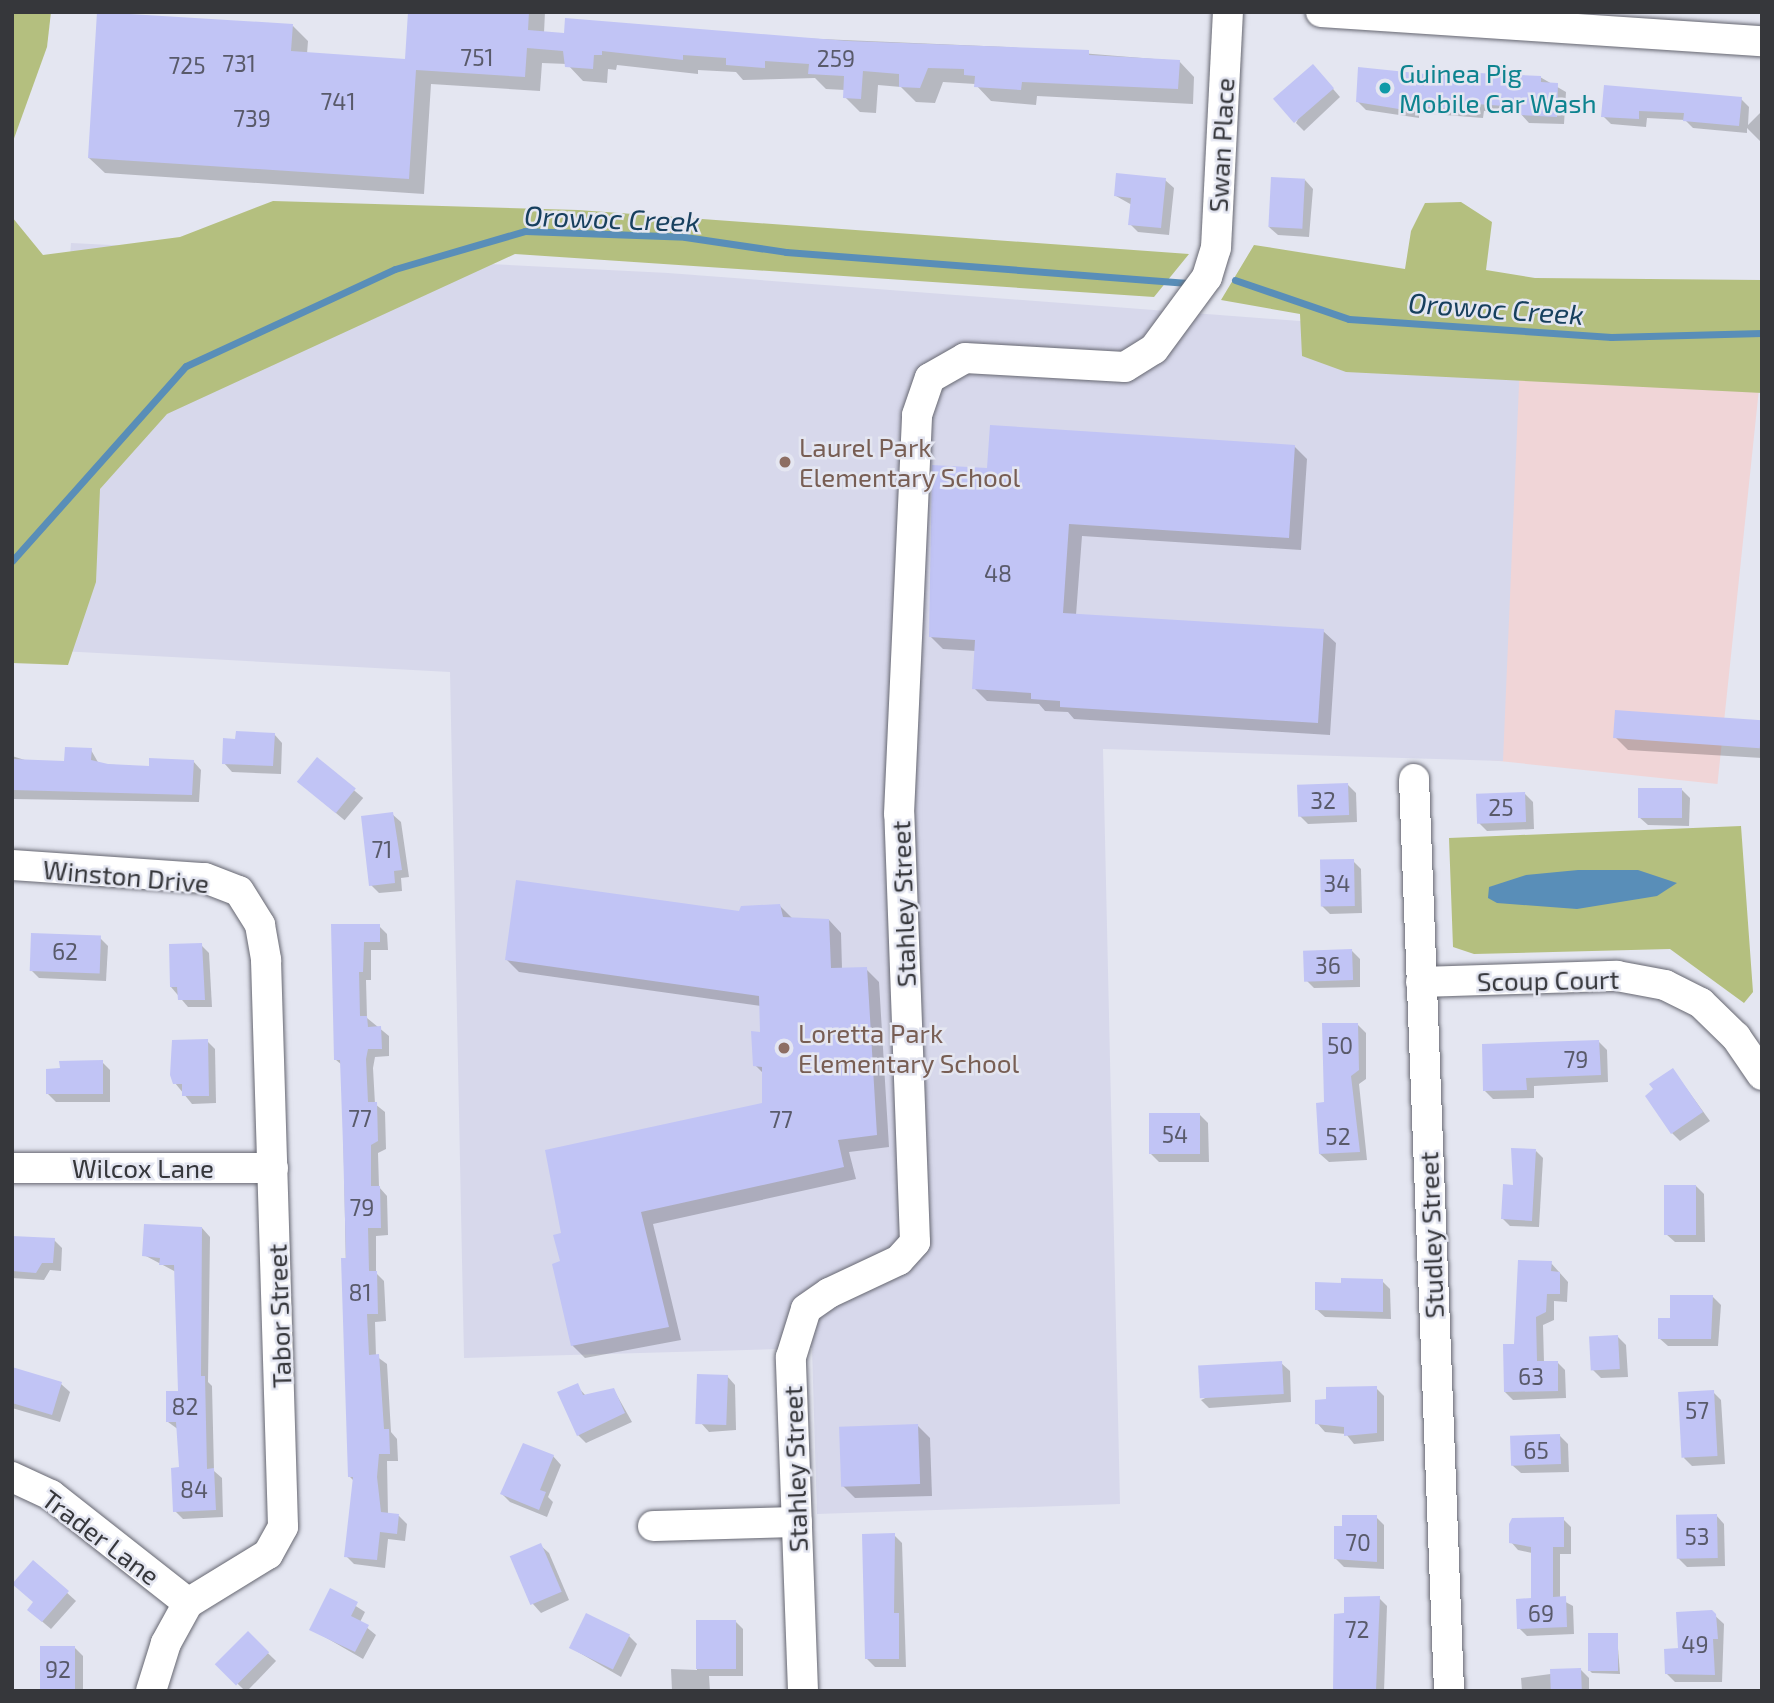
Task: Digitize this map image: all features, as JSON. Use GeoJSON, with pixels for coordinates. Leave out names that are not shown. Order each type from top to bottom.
{"type":"FeatureCollection","features":[{"type":"Feature","properties":{"kind":"street","name":"Swan Place"},"geometry":{"type":"LineString","coordinates":[[1208,277],[1216,248],[1228,12]]}},
{"type":"Feature","properties":{"kind":"street"},"geometry":{"type":"LineString","coordinates":[[1321,12],[1762,41]]}},
{"type":"Feature","properties":{"kind":"street","name":"Stahley Street"},"geometry":{"type":"LineString","coordinates":[[803,1691],[791,1357],[806,1309],[829,1293],[899,1260],[915,1241],[899,814],[917,415],[930,379],[965,358],[1125,367],[1154,349],[1208,277]]}},
{"type":"Feature","properties":{"kind":"street","name":"Studley Street"},"geometry":{"type":"LineString","coordinates":[[1414,779],[1449,1691]]}},
{"type":"Feature","properties":{"kind":"street","name":"Winston Drive"},"geometry":{"type":"LineString","coordinates":[[12,866],[205,878],[239,891]]}},
{"type":"Feature","properties":{"kind":"street","name":"Tabor Street"},"geometry":{"type":"LineString","coordinates":[[151,1691],[166,1643],[188,1603],[268,1554],[283,1527],[266,960],[260,925],[239,891]]}},
{"type":"Feature","properties":{"kind":"street","name":"Scoup Court"},"geometry":{"type":"LineString","coordinates":[[1422,982],[1617,976],[1665,985],[1701,1003],[1736,1037],[1762,1075]]}},
{"type":"Feature","properties":{"kind":"street","name":"Wilcox Lane"},"geometry":{"type":"LineString","coordinates":[[12,1168],[273,1168]]}},
{"type":"Feature","properties":{"kind":"street","name":"Trader Lane"},"geometry":{"type":"LineString","coordinates":[[12,1477],[51,1495],[188,1603]]}},
{"type":"Feature","properties":{"kind":"street"},"geometry":{"type":"LineString","coordinates":[[653,1526],[797,1522]]}},
{"type":"Feature","properties":{"kind":"shaded area"},"geometry":{"type":"Polygon","coordinates":[[[71,243],[668,273],[1521,338],[1503,761],[1103,749],[1120,1504],[817,1514],[812,1348],[464,1358],[450,672],[42,650],[71,243]]]}},
{"type":"Feature","properties":{"kind":"shaded area"},"geometry":{"type":"Polygon","coordinates":[[[1521,338],[1762,363],[1717,784],[1477,759],[1521,338]]]}},
{"type":"Feature","properties":{"kind":"green space"},"geometry":{"type":"Polygon","coordinates":[[[12,12],[51,12],[47,47],[12,144],[12,12]]]}},
{"type":"Feature","properties":{"kind":"green space"},"geometry":{"type":"Polygon","coordinates":[[[273,201],[578,210],[1189,254],[1154,297],[515,254],[167,414],[100,489],[96,582],[68,665],[12,663],[12,217],[43,255],[180,237],[273,201]]]}},
{"type":"Feature","properties":{"kind":"green space"},"geometry":{"type":"Polygon","coordinates":[[[1461,202],[1492,222],[1486,270],[1535,278],[1762,280],[1762,393],[1346,372],[1302,356],[1300,314],[1221,300],[1254,245],[1405,269],[1411,231],[1425,203],[1461,202]]]}},
{"type":"Feature","properties":{"kind":"green space"},"geometry":{"type":"Polygon","coordinates":[[[1741,826],[1753,992],[1744,1003],[1670,949],[1474,954],[1453,947],[1449,838],[1741,826]]]}},
{"type":"Feature","properties":{"kind":"water"},"geometry":{"type":"Polygon","coordinates":[[[1578,870],[1638,870],[1677,883],[1657,896],[1577,909],[1497,903],[1488,898],[1489,887],[1526,875],[1578,870]]]}},
{"type":"Feature","properties":{"kind":"building"},"geometry":{"type":"Polygon","coordinates":[[[97,12],[293,24],[291,51],[405,59],[408,12],[529,12],[528,30],[564,33],[565,18],[848,41],[1089,50],[1089,55],[1180,60],[1178,89],[1022,82],[1021,90],[974,87],[975,76],[964,75],[964,69],[928,68],[920,88],[899,87],[899,74],[863,71],[861,99],[843,98],[844,76],[808,74],[809,64],[765,61],[765,68],[726,65],[726,58],[683,55],[683,60],[602,51],[602,55],[594,55],[593,69],[565,67],[563,51],[527,48],[525,77],[416,70],[409,179],[88,158],[97,12]]]}},
{"type":"Feature","properties":{"kind":"building"},"geometry":{"type":"Polygon","coordinates":[[[1313,64],[1334,88],[1294,123],[1273,99],[1313,64]]]}},
{"type":"Feature","properties":{"kind":"building"},"geometry":{"type":"Polygon","coordinates":[[[1358,67],[1435,75],[1436,71],[1541,76],[1541,82],[1558,83],[1557,117],[1519,115],[1519,107],[1476,104],[1476,110],[1412,106],[1411,111],[1356,102],[1358,67]]]}},
{"type":"Feature","properties":{"kind":"building"},"geometry":{"type":"Polygon","coordinates":[[[1604,85],[1742,97],[1739,126],[1683,121],[1684,113],[1639,111],[1639,119],[1601,117],[1604,85]]]}},
{"type":"Feature","properties":{"kind":"building"},"geometry":{"type":"Polygon","coordinates":[[[1116,173],[1166,178],[1161,228],[1128,225],[1131,198],[1114,196],[1116,173]]]}},
{"type":"Feature","properties":{"kind":"building"},"geometry":{"type":"Polygon","coordinates":[[[1271,177],[1305,179],[1302,229],[1268,227],[1271,177]]]}},
{"type":"Feature","properties":{"kind":"building"},"geometry":{"type":"Polygon","coordinates":[[[990,425],[1295,445],[1289,538],[1069,524],[1063,613],[1324,629],[1318,723],[1060,707],[1060,701],[1031,699],[1031,693],[972,689],[975,640],[929,637],[932,465],[987,468],[990,425]]]}},
{"type":"Feature","properties":{"kind":"building"},"geometry":{"type":"Polygon","coordinates":[[[1615,710],[1762,720],[1760,748],[1613,738],[1615,710]]]}},
{"type":"Feature","properties":{"kind":"building"},"geometry":{"type":"Polygon","coordinates":[[[236,731],[275,733],[273,766],[222,764],[223,738],[235,739],[236,731]]]}},
{"type":"Feature","properties":{"kind":"building"},"geometry":{"type":"Polygon","coordinates":[[[65,747],[92,748],[91,760],[108,764],[149,766],[149,758],[194,760],[192,795],[12,790],[12,759],[64,761],[65,747]]]}},
{"type":"Feature","properties":{"kind":"building"},"geometry":{"type":"Polygon","coordinates":[[[317,757],[356,788],[336,813],[297,782],[317,757]]]}},
{"type":"Feature","properties":{"kind":"building"},"geometry":{"type":"Polygon","coordinates":[[[1348,783],[1349,815],[1298,817],[1297,785],[1348,783]]]}},
{"type":"Feature","properties":{"kind":"building"},"geometry":{"type":"Polygon","coordinates":[[[1638,788],[1682,788],[1682,818],[1638,818],[1638,788]]]}},
{"type":"Feature","properties":{"kind":"building"},"geometry":{"type":"Polygon","coordinates":[[[1525,792],[1526,822],[1477,824],[1476,794],[1525,792]]]}},
{"type":"Feature","properties":{"kind":"building"},"geometry":{"type":"Polygon","coordinates":[[[393,812],[402,870],[394,871],[395,883],[369,886],[361,816],[393,812]]]}},
{"type":"Feature","properties":{"kind":"building"},"geometry":{"type":"Polygon","coordinates":[[[1354,859],[1355,906],[1321,907],[1320,860],[1354,859]]]}},
{"type":"Feature","properties":{"kind":"building"},"geometry":{"type":"Polygon","coordinates":[[[516,880],[739,911],[741,906],[780,904],[783,917],[829,919],[831,968],[867,967],[877,1135],[838,1140],[844,1167],[641,1212],[669,1327],[571,1346],[552,1264],[560,1261],[553,1235],[561,1233],[545,1150],[762,1103],[762,1067],[753,1066],[751,1031],[760,1032],[759,996],[505,960],[516,880]]]}},
{"type":"Feature","properties":{"kind":"building"},"geometry":{"type":"Polygon","coordinates":[[[331,924],[380,924],[380,942],[364,942],[363,972],[359,972],[360,1016],[367,1016],[368,1027],[381,1026],[382,1049],[368,1049],[366,1059],[368,1102],[377,1102],[378,1141],[371,1145],[371,1186],[380,1186],[381,1228],[368,1228],[369,1271],[377,1271],[378,1314],[367,1314],[369,1355],[379,1354],[384,1429],[389,1429],[390,1454],[379,1454],[377,1477],[381,1512],[399,1514],[397,1534],[380,1532],[377,1560],[344,1557],[353,1477],[348,1477],[341,1258],[346,1258],[343,1145],[340,1060],[334,1060],[331,924]]]}},
{"type":"Feature","properties":{"kind":"building"},"geometry":{"type":"Polygon","coordinates":[[[31,933],[101,935],[100,973],[30,971],[31,933]]]}},
{"type":"Feature","properties":{"kind":"building"},"geometry":{"type":"Polygon","coordinates":[[[202,943],[205,1000],[178,1000],[177,987],[170,987],[169,944],[202,943]]]}},
{"type":"Feature","properties":{"kind":"building"},"geometry":{"type":"Polygon","coordinates":[[[1352,949],[1353,980],[1304,982],[1303,951],[1352,949]]]}},
{"type":"Feature","properties":{"kind":"building"},"geometry":{"type":"Polygon","coordinates":[[[1322,1023],[1358,1023],[1359,1070],[1351,1076],[1360,1152],[1319,1154],[1316,1103],[1324,1102],[1322,1023]]]}},
{"type":"Feature","properties":{"kind":"building"},"geometry":{"type":"Polygon","coordinates":[[[208,1039],[209,1096],[182,1096],[182,1084],[173,1084],[170,1075],[172,1040],[208,1039]]]}},
{"type":"Feature","properties":{"kind":"building"},"geometry":{"type":"Polygon","coordinates":[[[1599,1040],[1601,1075],[1526,1078],[1527,1090],[1483,1091],[1482,1044],[1599,1040]]]}},
{"type":"Feature","properties":{"kind":"building"},"geometry":{"type":"Polygon","coordinates":[[[103,1060],[103,1094],[46,1094],[46,1069],[60,1068],[59,1061],[103,1060]]]}},
{"type":"Feature","properties":{"kind":"building"},"geometry":{"type":"Polygon","coordinates":[[[1673,1068],[1703,1112],[1671,1134],[1645,1096],[1653,1089],[1649,1084],[1673,1068]]]}},
{"type":"Feature","properties":{"kind":"building"},"geometry":{"type":"Polygon","coordinates":[[[1149,1113],[1200,1113],[1200,1154],[1149,1154],[1149,1113]]]}},
{"type":"Feature","properties":{"kind":"building"},"geometry":{"type":"Polygon","coordinates":[[[1511,1148],[1536,1149],[1532,1221],[1501,1219],[1503,1184],[1513,1185],[1511,1148]]]}},
{"type":"Feature","properties":{"kind":"building"},"geometry":{"type":"Polygon","coordinates":[[[1664,1185],[1696,1185],[1696,1235],[1664,1235],[1664,1185]]]}},
{"type":"Feature","properties":{"kind":"building"},"geometry":{"type":"Polygon","coordinates":[[[144,1224],[202,1227],[201,1376],[205,1376],[207,1469],[214,1468],[216,1510],[173,1512],[171,1468],[179,1467],[176,1422],[166,1422],[166,1391],[178,1391],[174,1265],[159,1265],[160,1258],[142,1256],[144,1224]]]}},
{"type":"Feature","properties":{"kind":"building"},"geometry":{"type":"Polygon","coordinates":[[[12,1236],[55,1238],[53,1263],[42,1263],[36,1273],[12,1271],[12,1236]]]}},
{"type":"Feature","properties":{"kind":"building"},"geometry":{"type":"Polygon","coordinates":[[[1518,1260],[1552,1261],[1551,1271],[1560,1272],[1560,1294],[1547,1294],[1546,1312],[1536,1317],[1537,1361],[1558,1361],[1558,1391],[1504,1392],[1503,1344],[1514,1344],[1518,1260]]]}},
{"type":"Feature","properties":{"kind":"building"},"geometry":{"type":"Polygon","coordinates":[[[1341,1278],[1383,1279],[1383,1312],[1315,1310],[1315,1282],[1341,1283],[1341,1278]]]}},
{"type":"Feature","properties":{"kind":"building"},"geometry":{"type":"Polygon","coordinates":[[[1670,1295],[1713,1295],[1711,1339],[1658,1339],[1658,1318],[1670,1318],[1670,1295]]]}},
{"type":"Feature","properties":{"kind":"building"},"geometry":{"type":"Polygon","coordinates":[[[1618,1335],[1620,1369],[1591,1370],[1589,1337],[1618,1335]]]}},
{"type":"Feature","properties":{"kind":"building"},"geometry":{"type":"Polygon","coordinates":[[[1282,1361],[1284,1394],[1200,1398],[1198,1365],[1282,1361]]]}},
{"type":"Feature","properties":{"kind":"building"},"geometry":{"type":"Polygon","coordinates":[[[12,1367],[62,1382],[52,1415],[12,1403],[12,1367]]]}},
{"type":"Feature","properties":{"kind":"building"},"geometry":{"type":"Polygon","coordinates":[[[697,1374],[728,1375],[726,1425],[695,1424],[697,1374]]]}},
{"type":"Feature","properties":{"kind":"building"},"geometry":{"type":"Polygon","coordinates":[[[578,1383],[583,1395],[614,1388],[625,1413],[577,1436],[557,1392],[578,1383]]]}},
{"type":"Feature","properties":{"kind":"building"},"geometry":{"type":"Polygon","coordinates":[[[1377,1386],[1377,1433],[1344,1436],[1344,1427],[1315,1424],[1315,1400],[1326,1399],[1326,1387],[1377,1386]]]}},
{"type":"Feature","properties":{"kind":"building"},"geometry":{"type":"Polygon","coordinates":[[[1714,1390],[1717,1456],[1682,1458],[1678,1392],[1714,1390]]]}},
{"type":"Feature","properties":{"kind":"building"},"geometry":{"type":"Polygon","coordinates":[[[918,1424],[920,1484],[841,1487],[839,1427],[918,1424]]]}},
{"type":"Feature","properties":{"kind":"building"},"geometry":{"type":"Polygon","coordinates":[[[1560,1434],[1561,1464],[1511,1466],[1510,1436],[1560,1434]]]}},
{"type":"Feature","properties":{"kind":"building"},"geometry":{"type":"Polygon","coordinates":[[[523,1443],[554,1455],[540,1490],[546,1492],[539,1510],[500,1494],[523,1443]]]}},
{"type":"Feature","properties":{"kind":"building"},"geometry":{"type":"Polygon","coordinates":[[[1717,1514],[1718,1558],[1677,1559],[1676,1515],[1717,1514]]]}},
{"type":"Feature","properties":{"kind":"building"},"geometry":{"type":"Polygon","coordinates":[[[1342,1515],[1377,1515],[1377,1562],[1334,1559],[1334,1526],[1342,1526],[1342,1515]]]}},
{"type":"Feature","properties":{"kind":"building"},"geometry":{"type":"Polygon","coordinates":[[[1564,1517],[1564,1547],[1553,1547],[1553,1597],[1566,1596],[1567,1627],[1517,1629],[1516,1599],[1531,1598],[1531,1547],[1509,1543],[1509,1524],[1512,1518],[1564,1517]]]}},
{"type":"Feature","properties":{"kind":"building"},"geometry":{"type":"Polygon","coordinates":[[[895,1533],[894,1613],[899,1613],[899,1659],[865,1659],[862,1534],[895,1533]]]}},
{"type":"Feature","properties":{"kind":"building"},"geometry":{"type":"Polygon","coordinates":[[[541,1543],[562,1592],[530,1605],[510,1556],[541,1543]]]}},
{"type":"Feature","properties":{"kind":"building"},"geometry":{"type":"Polygon","coordinates":[[[33,1560],[69,1591],[42,1622],[27,1610],[33,1602],[12,1584],[33,1560]]]}},
{"type":"Feature","properties":{"kind":"building"},"geometry":{"type":"Polygon","coordinates":[[[330,1588],[358,1602],[351,1616],[369,1625],[355,1652],[309,1630],[330,1588]]]}},
{"type":"Feature","properties":{"kind":"building"},"geometry":{"type":"Polygon","coordinates":[[[1380,1596],[1376,1691],[1333,1691],[1334,1614],[1344,1613],[1344,1597],[1380,1596]]]}},
{"type":"Feature","properties":{"kind":"building"},"geometry":{"type":"Polygon","coordinates":[[[1712,1610],[1716,1614],[1718,1639],[1713,1639],[1715,1675],[1665,1674],[1664,1649],[1678,1648],[1676,1612],[1712,1610]]]}},
{"type":"Feature","properties":{"kind":"building"},"geometry":{"type":"Polygon","coordinates":[[[586,1613],[630,1634],[613,1670],[569,1648],[586,1613]]]}},
{"type":"Feature","properties":{"kind":"building"},"geometry":{"type":"Polygon","coordinates":[[[696,1620],[736,1620],[736,1669],[696,1669],[696,1620]]]}},
{"type":"Feature","properties":{"kind":"building"},"geometry":{"type":"Polygon","coordinates":[[[248,1631],[269,1652],[236,1685],[215,1664],[248,1631]]]}},
{"type":"Feature","properties":{"kind":"building"},"geometry":{"type":"Polygon","coordinates":[[[1588,1633],[1618,1633],[1618,1671],[1588,1671],[1588,1633]]]}},
{"type":"Feature","properties":{"kind":"building"},"geometry":{"type":"Polygon","coordinates":[[[40,1646],[75,1646],[75,1691],[40,1691],[40,1646]]]}},
{"type":"Feature","properties":{"kind":"building"},"geometry":{"type":"Polygon","coordinates":[[[1581,1668],[1582,1691],[1551,1691],[1550,1669],[1581,1668]]]}},
{"type":"Feature","properties":{"kind":"waterway","name":"Orowoc Creek"},"geometry":{"type":"LineString","coordinates":[[12,561],[186,366],[395,269],[525,231],[685,237],[786,252],[1191,283]]}},
{"type":"Feature","properties":{"kind":"waterway","name":"Orowoc Creek"},"geometry":{"type":"LineString","coordinates":[[1235,280],[1349,319],[1611,337],[1762,333]]}},
{"type":"Feature","properties":{"kind":"place","name":"Guinea Pig Mobile Car Wash"},"geometry":{"type":"Point","coordinates":[1385,88]}},
{"type":"Feature","properties":{"kind":"place","name":"Laurel Park Elementary School"},"geometry":{"type":"Point","coordinates":[785,462]}},
{"type":"Feature","properties":{"kind":"place","name":"Loretta Park Elementary School"},"geometry":{"type":"Point","coordinates":[784,1048]}}]}
